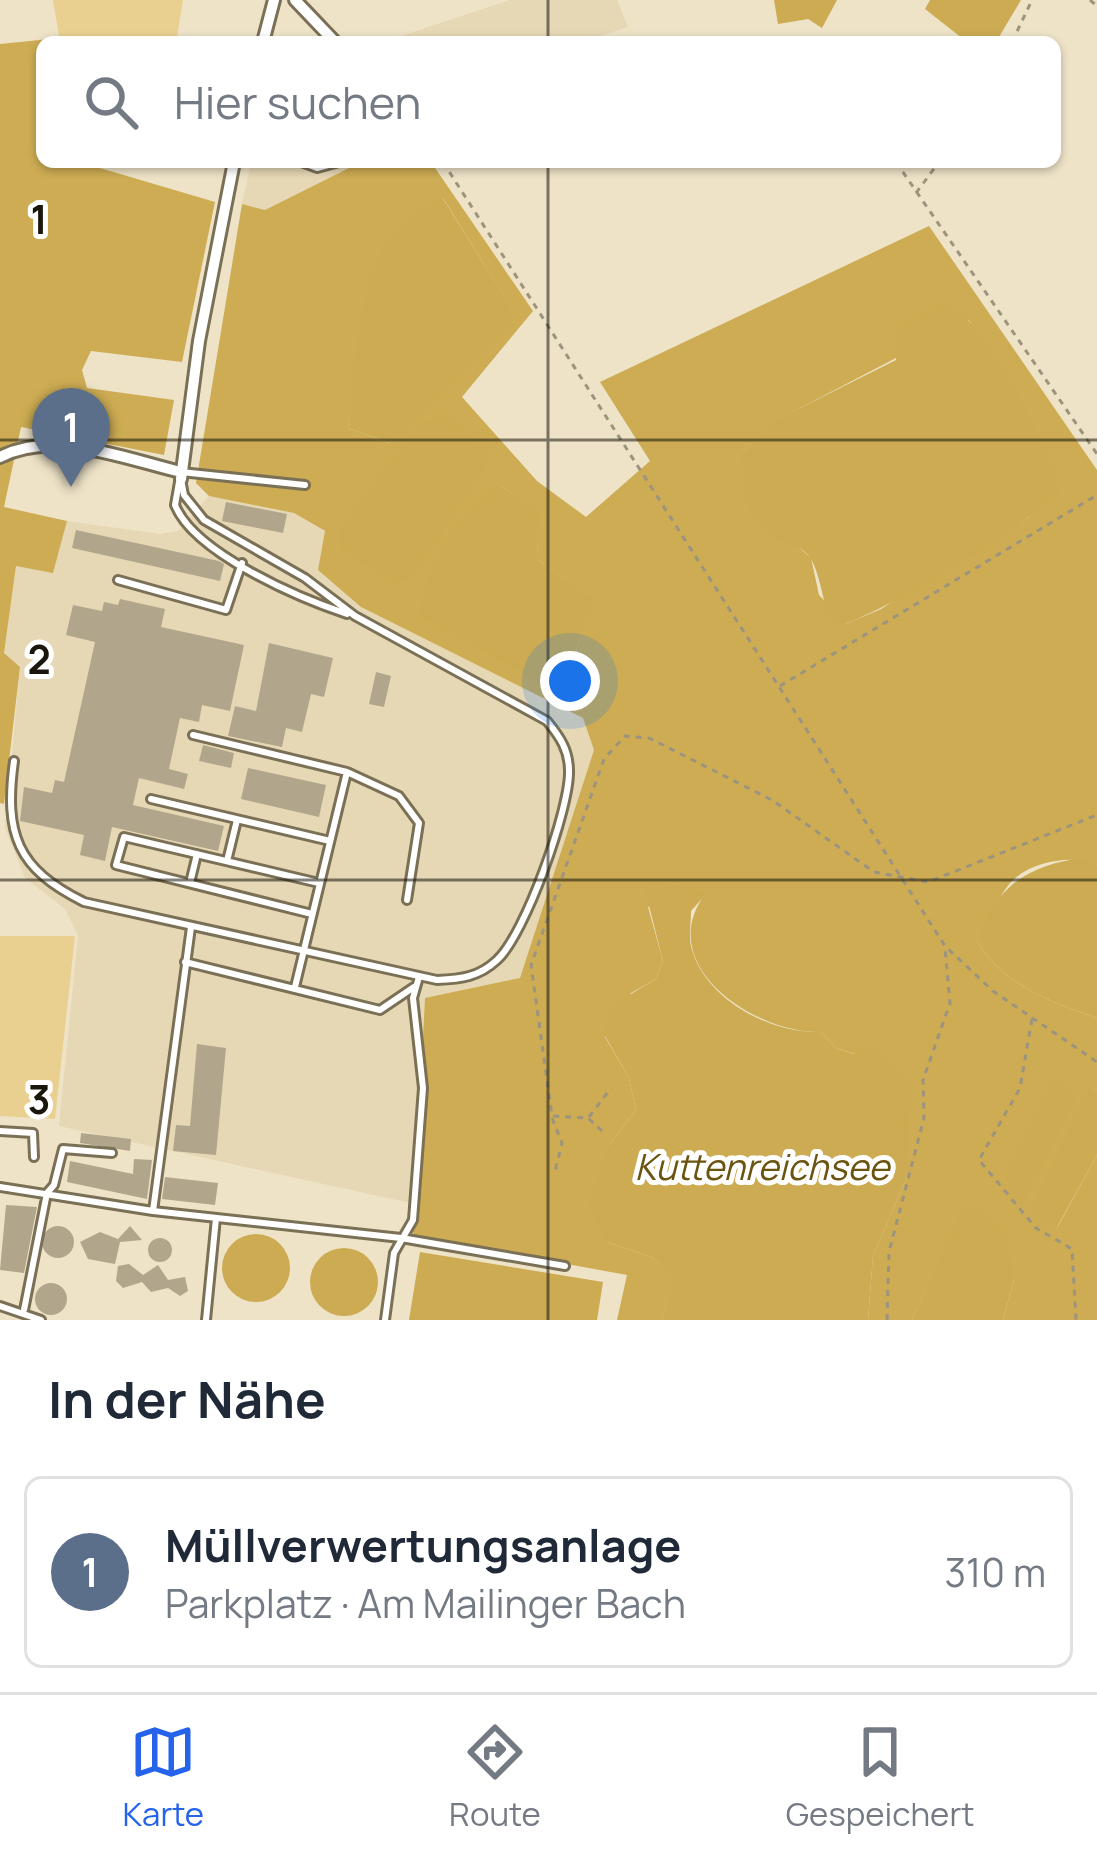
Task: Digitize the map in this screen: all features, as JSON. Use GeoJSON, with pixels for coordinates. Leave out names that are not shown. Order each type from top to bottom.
{"type":"FeatureCollection","features":[{"type":"Feature","properties":{"kind":"street"},"geometry":{"type":"LineString","coordinates":[[265,36],[274,0]]}},
{"type":"Feature","properties":{"kind":"street"},"geometry":{"type":"LineString","coordinates":[[295,0],[329,36]]}},
{"type":"Feature","properties":{"kind":"street"},"geometry":{"type":"LineString","coordinates":[[0,457],[20,447],[49,444],[181,475],[199,341],[233,168]]}},
{"type":"Feature","properties":{"kind":"lane"},"geometry":{"type":"LineString","coordinates":[[181,475],[305,484]]}},
{"type":"Feature","properties":{"kind":"lane"},"geometry":{"type":"LineString","coordinates":[[181,475],[174,495],[181,520],[294,597],[355,616]]}},
{"type":"Feature","properties":{"kind":"lane"},"geometry":{"type":"LineString","coordinates":[[14,761],[14,833],[36,873],[84,902],[419,977],[464,979],[502,956],[518,932],[569,791],[563,740],[547,722],[355,616],[305,578],[203,520],[184,496],[181,475]]}},
{"type":"Feature","properties":{"kind":"lane"},"geometry":{"type":"LineString","coordinates":[[118,580],[226,610],[242,563]]}},
{"type":"Feature","properties":{"kind":"lane"},"geometry":{"type":"LineString","coordinates":[[193,735],[347,772],[399,796],[419,823],[406,900]]}},
{"type":"Feature","properties":{"kind":"lane"},"geometry":{"type":"LineString","coordinates":[[295,987],[347,772]]}},
{"type":"Feature","properties":{"kind":"lane"},"geometry":{"type":"LineString","coordinates":[[151,799],[330,841]]}},
{"type":"Feature","properties":{"kind":"lane"},"geometry":{"type":"LineString","coordinates":[[227,861],[237,820]]}},
{"type":"Feature","properties":{"kind":"lane"},"geometry":{"type":"LineString","coordinates":[[312,914],[116,865],[124,837],[319,883]]}},
{"type":"Feature","properties":{"kind":"lane"},"geometry":{"type":"LineString","coordinates":[[190,883],[197,854]]}},
{"type":"Feature","properties":{"kind":"lane"},"geometry":{"type":"LineString","coordinates":[[153,1211],[191,927]]}},
{"type":"Feature","properties":{"kind":"lane"},"geometry":{"type":"LineString","coordinates":[[185,962],[380,1010],[414,987],[419,977]]}},
{"type":"Feature","properties":{"kind":"lane"},"geometry":{"type":"LineString","coordinates":[[385,1320],[401,1238],[413,1220],[422,1120],[414,987]]}},
{"type":"Feature","properties":{"kind":"lane"},"geometry":{"type":"LineString","coordinates":[[0,1131],[33,1133],[34,1157]]}},
{"type":"Feature","properties":{"kind":"lane"},"geometry":{"type":"LineString","coordinates":[[24,1310],[47,1193],[63,1149],[112,1154]]}},
{"type":"Feature","properties":{"kind":"lane"},"geometry":{"type":"LineString","coordinates":[[0,1187],[153,1211],[401,1238],[565,1266]]}},
{"type":"Feature","properties":{"kind":"lane"},"geometry":{"type":"LineString","coordinates":[[206,1320],[216,1218]]}},
{"type":"Feature","properties":{"kind":"lane"},"geometry":{"type":"LineString","coordinates":[[0,1306],[24,1310],[41,1320]]}},
{"type":"Feature","properties":{"kind":"path"},"geometry":{"type":"LineString","coordinates":[[1015,36],[1032,0]]}},
{"type":"Feature","properties":{"kind":"path"},"geometry":{"type":"LineString","coordinates":[[1090,0],[1097,6]]}},
{"type":"Feature","properties":{"kind":"path"},"geometry":{"type":"LineString","coordinates":[[447,168],[945,946],[1032,1018],[1097,1062]]}},
{"type":"Feature","properties":{"kind":"path"},"geometry":{"type":"LineString","coordinates":[[900,168],[1097,454]]}},
{"type":"Feature","properties":{"kind":"path"},"geometry":{"type":"LineString","coordinates":[[915,194],[934,168]]}},
{"type":"Feature","properties":{"kind":"path"},"geometry":{"type":"LineString","coordinates":[[780,686],[1097,495]]}},
{"type":"Feature","properties":{"kind":"path"},"geometry":{"type":"LineString","coordinates":[[555,1172],[562,1143],[552,1116],[531,964],[604,759],[625,736],[649,738],[751,789],[874,872],[928,882],[1097,815]]}},
{"type":"Feature","properties":{"kind":"path"},"geometry":{"type":"LineString","coordinates":[[887,1320],[889,1252],[923,1118],[923,1079],[950,1003],[945,946]]}},
{"type":"Feature","properties":{"kind":"path"},"geometry":{"type":"LineString","coordinates":[[1032,1018],[1020,1088],[979,1160],[1036,1228],[1072,1249],[1076,1320]]}},
{"type":"Feature","properties":{"kind":"path"},"geometry":{"type":"LineString","coordinates":[[588,1118],[611,1088]]}},
{"type":"Feature","properties":{"kind":"path"},"geometry":{"type":"LineString","coordinates":[[552,1116],[588,1118],[602,1131]]}},
{"type":"Feature","properties":{"kind":"shaded area"},"geometry":{"type":"Polygon","coordinates":[[[53,0],[183,0],[177,36],[59,36],[53,0]]]}},
{"type":"Feature","properties":{"kind":"shaded area"},"geometry":{"type":"Polygon","coordinates":[[[510,0],[617,0],[628,27],[600,36],[401,36],[510,0]]]}},
{"type":"Feature","properties":{"kind":"shaded area"},"geometry":{"type":"Polygon","coordinates":[[[36,40],[36,168],[100,168],[215,202],[182,362],[91,351],[82,370],[87,388],[174,400],[164,455],[21,427],[4,507],[67,521],[53,573],[16,566],[4,653],[20,667],[4,804],[0,803],[0,44],[36,40]]]}},
{"type":"Feature","properties":{"kind":"shaded area"},"geometry":{"type":"Polygon","coordinates":[[[250,168],[349,168],[265,210],[242,204],[250,168]]]}},
{"type":"Feature","properties":{"kind":"shaded area"},"geometry":{"type":"Polygon","coordinates":[[[349,168],[435,168],[533,311],[462,397],[537,481],[586,517],[650,461],[600,382],[929,226],[1097,470],[1097,865],[1065,860],[1020,874],[1002,894],[978,943],[1016,982],[1097,1018],[1097,1091],[1091,1087],[1057,1228],[1097,1155],[1097,1320],[1003,1320],[1014,1279],[967,1203],[912,1320],[868,1320],[873,1255],[907,1177],[874,1046],[855,1054],[836,1048],[821,1032],[768,1021],[718,990],[701,969],[692,945],[692,920],[706,893],[648,907],[663,961],[656,979],[631,993],[605,1037],[629,1078],[636,1110],[609,1145],[607,1242],[652,1257],[676,1277],[662,1320],[617,1320],[627,1275],[413,1236],[425,998],[520,978],[594,750],[583,718],[361,607],[318,570],[325,531],[294,513],[209,496],[196,483],[242,204],[265,210],[349,168]],[[443,198],[369,292],[348,428],[389,443],[514,313],[443,198]],[[969,320],[779,419],[742,452],[795,544],[811,558],[819,595],[846,624],[881,609],[1029,517],[989,355],[969,320]],[[500,485],[573,682],[577,647],[594,600],[537,559],[538,511],[500,485]]]}},
{"type":"Feature","properties":{"kind":"shaded area"},"geometry":{"type":"Polygon","coordinates":[[[209,496],[294,513],[325,532],[361,607],[583,718],[595,750],[520,978],[415,1204],[59,1126],[78,935],[65,909],[25,878],[5,828],[20,667],[4,653],[16,565],[53,572],[67,521],[160,534],[178,531],[209,496]]]}},
{"type":"Feature","properties":{"kind":"shaded area"},"geometry":{"type":"Polygon","coordinates":[[[0,936],[75,936],[55,1119],[0,1116],[0,936]]]}},
{"type":"Feature","properties":{"kind":"water"},"geometry":{"type":"Polygon","coordinates":[[[774,0],[837,0],[822,28],[808,19],[778,24],[774,0]]]}},
{"type":"Feature","properties":{"kind":"water"},"geometry":{"type":"Polygon","coordinates":[[[930,0],[1021,0],[1000,36],[959,36],[925,9],[930,0]]]}},
{"type":"Feature","properties":{"kind":"water"},"geometry":{"type":"Polygon","coordinates":[[[442,197],[515,314],[497,340],[389,443],[348,428],[364,304],[390,237],[442,197]]]}},
{"type":"Feature","properties":{"kind":"water"},"geometry":{"type":"Polygon","coordinates":[[[943,304],[967,319],[1007,376],[1048,456],[1059,493],[930,582],[846,624],[830,619],[808,555],[770,536],[753,517],[744,492],[742,452],[778,419],[896,360],[898,329],[943,304]]]}},
{"type":"Feature","properties":{"kind":"water"},"geometry":{"type":"Polygon","coordinates":[[[444,413],[486,453],[485,469],[412,578],[395,583],[341,550],[339,531],[415,428],[444,413]]]}},
{"type":"Feature","properties":{"kind":"water"},"geometry":{"type":"Polygon","coordinates":[[[500,485],[539,511],[537,559],[595,600],[577,647],[573,683],[555,690],[419,615],[447,541],[471,509],[500,485]]]}},
{"type":"Feature","properties":{"kind":"water"},"geometry":{"type":"Polygon","coordinates":[[[1082,858],[1097,865],[1097,1018],[1016,982],[978,943],[993,907],[1015,882],[1044,867],[1082,858]]]}},
{"type":"Feature","properties":{"kind":"water","name":"Kuttenreichsee"},"geometry":{"type":"Polygon","coordinates":[[[642,878],[707,893],[691,911],[691,946],[700,968],[726,999],[782,1027],[821,1032],[836,1048],[854,1054],[873,1045],[910,1083],[907,1177],[873,1255],[868,1320],[662,1320],[675,1277],[652,1257],[607,1242],[589,1206],[609,1145],[636,1110],[629,1078],[605,1036],[609,1007],[656,979],[663,961],[642,878]]]}},
{"type":"Feature","properties":{"kind":"water"},"geometry":{"type":"Polygon","coordinates":[[[1055,1077],[1076,1098],[1022,1205],[1005,1177],[1055,1077]]]}},
{"type":"Feature","properties":{"kind":"water"},"geometry":{"type":"Polygon","coordinates":[[[1090,1086],[1097,1091],[1097,1155],[1056,1229],[1031,1209],[1090,1086]]]}},
{"type":"Feature","properties":{"kind":"water"},"geometry":{"type":"Polygon","coordinates":[[[966,1202],[1004,1231],[1014,1279],[1003,1320],[912,1320],[966,1202]]]}},
{"type":"Feature","properties":{"kind":"water"},"geometry":{"type":"Polygon","coordinates":[[[256,1234],[280,1244],[290,1268],[280,1292],[256,1302],[232,1292],[222,1268],[232,1244],[256,1234]]]}},
{"type":"Feature","properties":{"kind":"water"},"geometry":{"type":"Polygon","coordinates":[[[344,1248],[368,1258],[378,1282],[368,1306],[344,1316],[320,1306],[310,1282],[320,1258],[344,1248]]]}},
{"type":"Feature","properties":{"kind":"water"},"geometry":{"type":"Polygon","coordinates":[[[420,1252],[603,1282],[597,1320],[409,1320],[420,1252]]]}},
{"type":"Feature","properties":{"kind":"building"},"geometry":{"type":"Polygon","coordinates":[[[226,502],[287,514],[283,533],[222,521],[226,502]]]}},
{"type":"Feature","properties":{"kind":"building"},"geometry":{"type":"Polygon","coordinates":[[[76,530],[219,561],[224,564],[220,581],[72,548],[76,530]]]}},
{"type":"Feature","properties":{"kind":"building"},"geometry":{"type":"Polygon","coordinates":[[[120,599],[165,609],[161,627],[244,645],[230,711],[202,705],[199,722],[180,718],[169,769],[188,774],[184,789],[139,778],[133,805],[224,826],[218,851],[112,827],[105,861],[80,855],[84,835],[20,821],[24,787],[52,793],[55,780],[64,782],[95,642],[66,635],[73,605],[102,611],[104,602],[118,605],[120,599]]]}},
{"type":"Feature","properties":{"kind":"building"},"geometry":{"type":"Polygon","coordinates":[[[269,643],[333,658],[324,697],[311,694],[302,732],[286,728],[282,747],[228,736],[235,706],[256,711],[269,643]]]}},
{"type":"Feature","properties":{"kind":"building"},"geometry":{"type":"Polygon","coordinates":[[[376,672],[391,676],[384,707],[369,704],[376,672]]]}},
{"type":"Feature","properties":{"kind":"building"},"geometry":{"type":"Polygon","coordinates":[[[203,745],[234,753],[231,768],[199,761],[203,745]]]}},
{"type":"Feature","properties":{"kind":"building"},"geometry":{"type":"Polygon","coordinates":[[[248,768],[326,785],[319,817],[241,799],[248,768]]]}},
{"type":"Feature","properties":{"kind":"building"},"geometry":{"type":"Polygon","coordinates":[[[197,1044],[226,1048],[216,1155],[173,1151],[176,1125],[190,1126],[197,1044]]]}},
{"type":"Feature","properties":{"kind":"building"},"geometry":{"type":"Polygon","coordinates":[[[81,1133],[131,1139],[130,1151],[80,1143],[81,1133]]]}},
{"type":"Feature","properties":{"kind":"building"},"geometry":{"type":"Polygon","coordinates":[[[134,1159],[152,1160],[147,1199],[67,1182],[70,1161],[133,1174],[134,1159]]]}},
{"type":"Feature","properties":{"kind":"building"},"geometry":{"type":"Polygon","coordinates":[[[165,1177],[218,1183],[215,1205],[162,1199],[165,1177]]]}},
{"type":"Feature","properties":{"kind":"building"},"geometry":{"type":"Polygon","coordinates":[[[6,1205],[37,1207],[24,1273],[0,1270],[6,1205]]]}},
{"type":"Feature","properties":{"kind":"building"},"geometry":{"type":"Polygon","coordinates":[[[58,1226],[69,1231],[74,1242],[69,1253],[58,1258],[47,1253],[42,1242],[47,1231],[58,1226]]]}},
{"type":"Feature","properties":{"kind":"building"},"geometry":{"type":"Polygon","coordinates":[[[130,1226],[142,1240],[120,1242],[115,1264],[88,1259],[80,1242],[100,1232],[118,1239],[130,1226]]]}},
{"type":"Feature","properties":{"kind":"building"},"geometry":{"type":"Polygon","coordinates":[[[160,1238],[169,1241],[169,1259],[160,1262],[151,1259],[148,1250],[151,1241],[160,1238]]]}},
{"type":"Feature","properties":{"kind":"building"},"geometry":{"type":"Polygon","coordinates":[[[129,1264],[143,1275],[158,1265],[168,1280],[185,1277],[188,1291],[180,1296],[168,1288],[151,1292],[142,1282],[123,1288],[116,1281],[118,1266],[129,1264]]]}},
{"type":"Feature","properties":{"kind":"building"},"geometry":{"type":"Polygon","coordinates":[[[51,1283],[63,1287],[67,1299],[63,1311],[51,1315],[39,1311],[35,1299],[39,1287],[51,1283]]]}},
{"type":"Feature","properties":{"kind":"place","name":"Müllverwertungsanlage"},"geometry":{"type":"Point","coordinates":[71,487]}}]}
